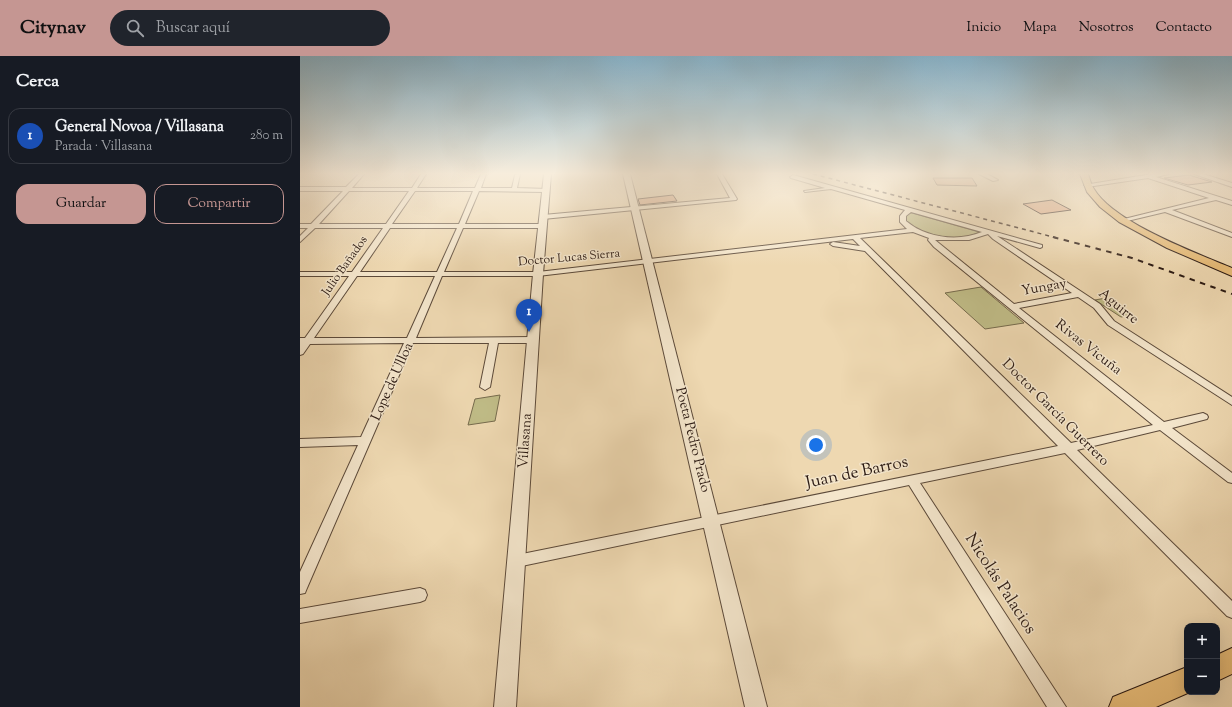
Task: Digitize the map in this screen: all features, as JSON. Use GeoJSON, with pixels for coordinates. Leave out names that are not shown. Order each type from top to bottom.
{"type":"FeatureCollection","features":[{"type":"Feature","properties":{"kind":"main road"},"geometry":{"type":"LineString","coordinates":[[1103,204],[1123,220],[1172,246],[1232,272]]}},
{"type":"Feature","properties":{"kind":"main road"},"geometry":{"type":"LineString","coordinates":[[1220,667],[1232,661]]}},
{"type":"Feature","properties":{"kind":"main road"},"geometry":{"type":"LineString","coordinates":[[1123,707],[1184,681]]}},
{"type":"Feature","properties":{"kind":"street"},"geometry":{"type":"LineString","coordinates":[[300,240],[334,204]]}},
{"type":"Feature","properties":{"kind":"street","name":"Julio Bañados"},"geometry":{"type":"LineString","coordinates":[[300,352],[304,341],[403,204]]}},
{"type":"Feature","properties":{"kind":"street","name":"Lope de Ulloa"},"geometry":{"type":"LineString","coordinates":[[300,588],[441,274],[471,204]]}},
{"type":"Feature","properties":{"kind":"street","name":"Villasana"},"geometry":{"type":"LineString","coordinates":[[505,707],[544,204]]}},
{"type":"Feature","properties":{"kind":"street","name":"Poeta Pedro Prado"},"geometry":{"type":"LineString","coordinates":[[633,204],[756,707]]}},
{"type":"Feature","properties":{"kind":"street"},"geometry":{"type":"LineString","coordinates":[[543,217],[674,204]]}},
{"type":"Feature","properties":{"kind":"street"},"geometry":{"type":"LineString","coordinates":[[893,204],[1040,246]]}},
{"type":"Feature","properties":{"kind":"street"},"geometry":{"type":"LineString","coordinates":[[1123,220],[1189,204]]}},
{"type":"Feature","properties":{"kind":"street"},"geometry":{"type":"LineString","coordinates":[[910,209],[903,215],[902,220],[907,226],[914,230],[933,236],[966,238],[977,236],[989,231]]}},
{"type":"Feature","properties":{"kind":"street"},"geometry":{"type":"LineString","coordinates":[[1165,210],[1232,235]]}},
{"type":"Feature","properties":{"kind":"street"},"geometry":{"type":"LineString","coordinates":[[300,226],[542,226]]}},
{"type":"Feature","properties":{"kind":"street","name":"Doctor Lucas Sierra"},"geometry":{"type":"LineString","coordinates":[[300,274],[538,274],[856,238],[914,230]]}},
{"type":"Feature","properties":{"kind":"street","name":"Aguirre"},"geometry":{"type":"LineString","coordinates":[[989,231],[995,238],[1097,306],[1111,323],[1232,402]]}},
{"type":"Feature","properties":{"kind":"street","name":"Rivas Vicuña"},"geometry":{"type":"LineString","coordinates":[[933,236],[931,240],[936,246],[1163,427],[1232,479]]}},
{"type":"Feature","properties":{"kind":"street","name":"Doctor García Guerrero"},"geometry":{"type":"LineString","coordinates":[[856,238],[1232,610]]}},
{"type":"Feature","properties":{"kind":"street","name":"Doctor Lucas Sierra"},"geometry":{"type":"LineString","coordinates":[[815,242],[867,249]]}},
{"type":"Feature","properties":{"kind":"street","name":"Yungay"},"geometry":{"type":"LineString","coordinates":[[1012,307],[1079,294]]}},
{"type":"Feature","properties":{"kind":"street"},"geometry":{"type":"LineString","coordinates":[[485,387],[494,340]]}},
{"type":"Feature","properties":{"kind":"street"},"geometry":{"type":"LineString","coordinates":[[304,341],[533,340]]}},
{"type":"Feature","properties":{"kind":"street","name":"Juan de Barros"},"geometry":{"type":"LineString","coordinates":[[517,561],[1068,448],[1203,418]]}},
{"type":"Feature","properties":{"kind":"street"},"geometry":{"type":"LineString","coordinates":[[300,442],[366,441]]}},
{"type":"Feature","properties":{"kind":"street","name":"Nicolás Palacios"},"geometry":{"type":"LineString","coordinates":[[912,480],[1057,707]]}},
{"type":"Feature","properties":{"kind":"street"},"geometry":{"type":"LineString","coordinates":[[300,616],[420,595]]}},
{"type":"Feature","properties":{"kind":"shaded area"},"geometry":{"type":"Polygon","coordinates":[[[909,213],[979,232],[966,237],[958,238],[928,234],[905,222],[906,216],[909,213]]]}},
{"type":"Feature","properties":{"kind":"shaded area"},"geometry":{"type":"Polygon","coordinates":[[[981,287],[1024,323],[985,329],[945,293],[981,287]]]}},
{"type":"Feature","properties":{"kind":"shaded area"},"geometry":{"type":"Polygon","coordinates":[[[1106,298],[1132,315],[1121,317],[1095,300],[1106,298]]]}},
{"type":"Feature","properties":{"kind":"shaded area"},"geometry":{"type":"Polygon","coordinates":[[[500,395],[495,421],[468,425],[475,399],[500,395]]]}},
{"type":"Feature","properties":{"kind":"building"},"geometry":{"type":"Polygon","coordinates":[[[1024,204],[1060,204],[1071,210],[1041,214],[1024,204]]]}},
{"type":"Feature","properties":{"kind":"railway"},"geometry":{"type":"LineString","coordinates":[[929,204],[1057,238]]}},
{"type":"Feature","properties":{"kind":"railway"},"geometry":{"type":"LineString","coordinates":[[1053,237],[1132,258],[1232,294]]}},
{"type":"Feature","properties":{"kind":"place","name":"General Novoa / Villasana"},"geometry":{"type":"Point","coordinates":[529,332]}}]}
